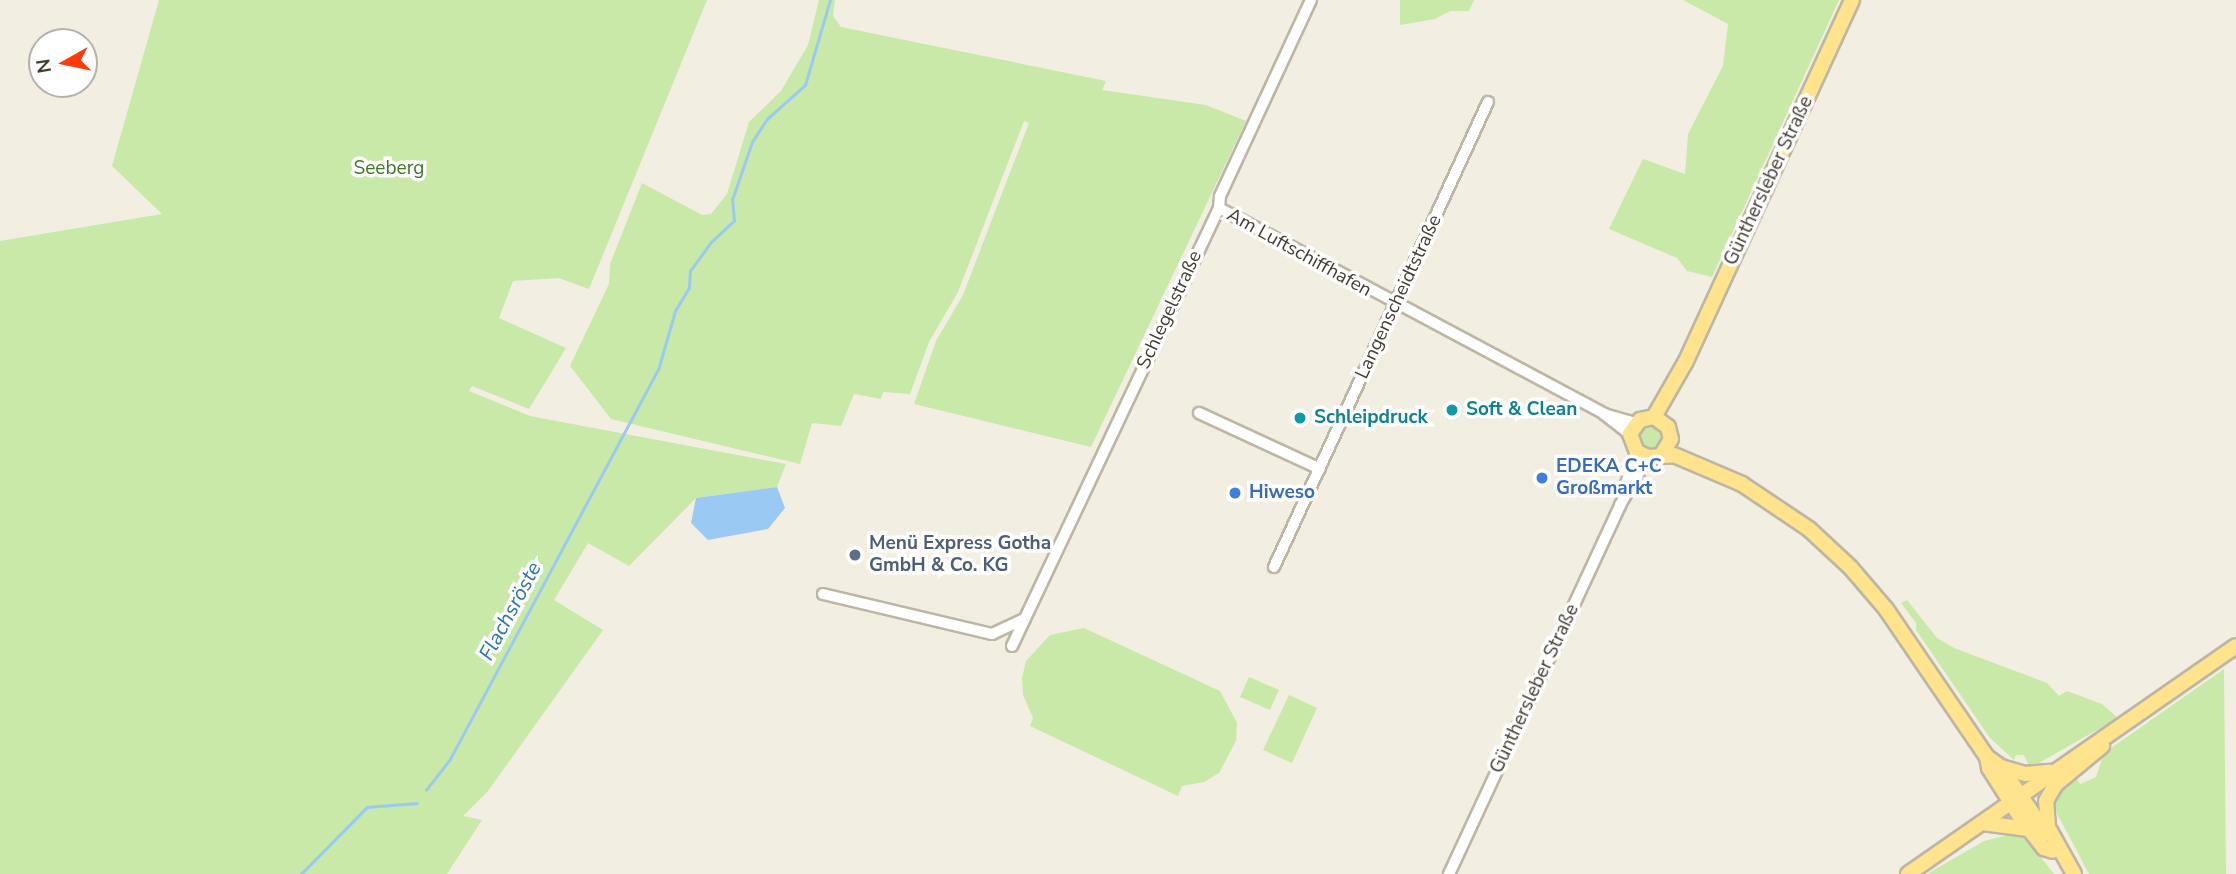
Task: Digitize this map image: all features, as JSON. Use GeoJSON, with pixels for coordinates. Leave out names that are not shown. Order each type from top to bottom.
{"type":"FeatureCollection","features":[{"type":"Feature","properties":{"kind":"main road","name":"Günthersleber Straße"},"geometry":{"type":"LineString","coordinates":[[1659,420],[1852,0]]}},
{"type":"Feature","properties":{"kind":"main road"},"geometry":{"type":"LineString","coordinates":[[1715,470],[1649,454],[1633,429],[1659,420],[1671,439],[1715,470],[1790,514],[1850,567],[1886,609],[2015,799],[2052,841],[2053,851],[2067,874]]}},
{"type":"Feature","properties":{"kind":"main road"},"geometry":{"type":"LineString","coordinates":[[1649,454],[1671,439]]}},
{"type":"Feature","properties":{"kind":"main road"},"geometry":{"type":"LineString","coordinates":[[1908,874],[2051,772],[2236,646]]}},
{"type":"Feature","properties":{"kind":"main road"},"geometry":{"type":"LineString","coordinates":[[2074,874],[2048,827],[2046,801],[2056,785],[2096,754],[2107,735]]}},
{"type":"Feature","properties":{"kind":"main road"},"geometry":{"type":"LineString","coordinates":[[1987,757],[2001,767],[2025,774],[2051,772]]}},
{"type":"Feature","properties":{"kind":"main road"},"geometry":{"type":"LineString","coordinates":[[2001,767],[2029,829],[2044,848],[2053,851]]}},
{"type":"Feature","properties":{"kind":"main road"},"geometry":{"type":"LineString","coordinates":[[1982,823],[2029,829]]}},
{"type":"Feature","properties":{"kind":"street","name":"Schlegelstraße"},"geometry":{"type":"LineString","coordinates":[[1012,646],[1219,208],[1220,196],[1311,0]]}},
{"type":"Feature","properties":{"kind":"street","name":"Langenscheidtstraße"},"geometry":{"type":"LineString","coordinates":[[1275,567],[1489,102]]}},
{"type":"Feature","properties":{"kind":"street","name":"Am Luftschiffhafen"},"geometry":{"type":"LineString","coordinates":[[1219,208],[1395,305],[1633,429]]}},
{"type":"Feature","properties":{"kind":"street"},"geometry":{"type":"LineString","coordinates":[[1199,413],[1320,468]]}},
{"type":"Feature","properties":{"kind":"street","name":"Günthersleber Straße"},"geometry":{"type":"LineString","coordinates":[[1449,874],[1619,505],[1649,454]]}},
{"type":"Feature","properties":{"kind":"street"},"geometry":{"type":"LineString","coordinates":[[823,594],[992,634],[1025,618]]}},
{"type":"Feature","properties":{"kind":"green space","name":"Seeberg"},"geometry":{"type":"Polygon","coordinates":[[[159,0],[707,0],[589,289],[559,278],[513,281],[499,318],[566,348],[529,409],[472,386],[469,391],[530,416],[786,464],[777,487],[696,498],[629,566],[588,543],[554,600],[603,630],[488,791],[463,816],[482,820],[447,874],[0,874],[0,241],[162,214],[112,166],[159,0]]]}},
{"type":"Feature","properties":{"kind":"green space"},"geometry":{"type":"Polygon","coordinates":[[[819,0],[835,0],[833,16],[841,27],[1106,81],[1102,90],[1206,105],[1246,121],[1091,447],[914,404],[936,341],[963,295],[1029,123],[1024,121],[958,292],[929,342],[910,394],[883,392],[881,399],[854,394],[841,426],[812,423],[800,464],[611,419],[570,366],[609,284],[610,264],[642,183],[702,215],[711,214],[727,194],[749,122],[781,91],[808,45],[819,0]]]}},
{"type":"Feature","properties":{"kind":"green space"},"geometry":{"type":"Polygon","coordinates":[[[1400,0],[1474,0],[1469,11],[1450,11],[1435,19],[1400,25],[1400,0]]]}},
{"type":"Feature","properties":{"kind":"green space"},"geometry":{"type":"Polygon","coordinates":[[[1683,0],[1839,0],[1712,277],[1687,271],[1677,258],[1609,229],[1643,159],[1685,174],[1688,134],[1723,66],[1728,24],[1683,0]]]}},
{"type":"Feature","properties":{"kind":"green space"},"geometry":{"type":"Polygon","coordinates":[[[1651,421],[1665,433],[1661,447],[1653,451],[1643,450],[1636,432],[1651,421]]]}},
{"type":"Feature","properties":{"kind":"green space"},"geometry":{"type":"Polygon","coordinates":[[[1907,600],[1937,638],[1954,648],[2047,683],[2059,696],[2067,691],[2102,704],[2118,718],[2030,768],[2024,755],[2016,755],[2014,760],[1990,738],[1916,630],[1916,623],[1901,603],[1907,600]]]}},
{"type":"Feature","properties":{"kind":"green space"},"geometry":{"type":"Polygon","coordinates":[[[1084,628],[1220,691],[1237,723],[1236,741],[1219,773],[1204,782],[1182,786],[1178,796],[1030,726],[1033,718],[1023,695],[1022,678],[1026,661],[1050,635],[1084,628]]]}},
{"type":"Feature","properties":{"kind":"green space"},"geometry":{"type":"Polygon","coordinates":[[[2224,669],[2226,874],[2089,874],[2052,804],[2059,786],[2076,777],[2080,784],[2096,777],[2104,753],[2224,669]]]}},
{"type":"Feature","properties":{"kind":"green space"},"geometry":{"type":"Polygon","coordinates":[[[1249,677],[1279,690],[1270,710],[1240,697],[1249,677]]]}},
{"type":"Feature","properties":{"kind":"green space"},"geometry":{"type":"Polygon","coordinates":[[[1289,695],[1317,708],[1292,763],[1263,750],[1289,695]]]}},
{"type":"Feature","properties":{"kind":"green space"},"geometry":{"type":"Polygon","coordinates":[[[2015,833],[2027,839],[2054,874],[1927,874],[1984,841],[2015,833]]]}},
{"type":"Feature","properties":{"kind":"water"},"geometry":{"type":"Polygon","coordinates":[[[777,487],[785,508],[768,529],[708,540],[691,523],[696,498],[777,487]]]}},
{"type":"Feature","properties":{"kind":"waterway"},"geometry":{"type":"LineString","coordinates":[[426,790],[450,759],[658,370],[675,311],[689,288],[690,271],[710,243],[734,221],[732,200],[752,142],[767,119],[805,85],[830,0]]}},
{"type":"Feature","properties":{"kind":"waterway","name":"Flachsröste"},"geometry":{"type":"LineString","coordinates":[[301,874],[367,807],[417,803]]}},
{"type":"Feature","properties":{"kind":"place","name":"Soft & Clean"},"geometry":{"type":"Point","coordinates":[1452,410]}},
{"type":"Feature","properties":{"kind":"place","name":"Schleipdruck"},"geometry":{"type":"Point","coordinates":[1300,418]}},
{"type":"Feature","properties":{"kind":"place","name":"EDEKA C+C Großmarkt"},"geometry":{"type":"Point","coordinates":[1542,478]}},
{"type":"Feature","properties":{"kind":"place","name":"Hiweso"},"geometry":{"type":"Point","coordinates":[1235,493]}},
{"type":"Feature","properties":{"kind":"place","name":"Menü Express Gotha GmbH & Co. KG"},"geometry":{"type":"Point","coordinates":[855,555]}}]}
